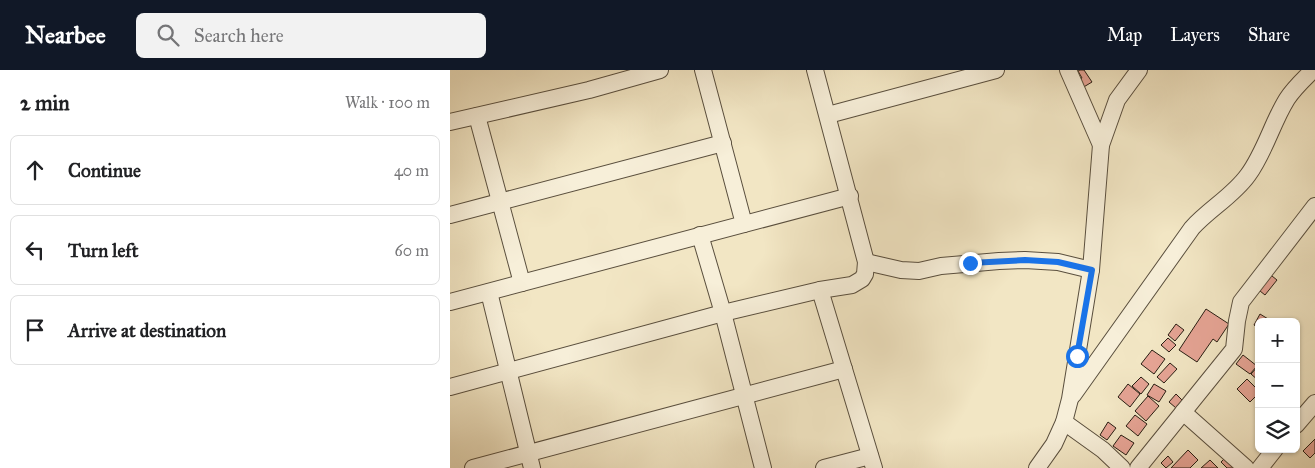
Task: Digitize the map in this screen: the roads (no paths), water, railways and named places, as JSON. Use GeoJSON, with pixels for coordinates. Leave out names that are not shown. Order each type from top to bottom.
{"type":"FeatureCollection","features":[{"type":"Feature","properties":{"kind":"street"},"geometry":{"type":"LineString","coordinates":[[450,122],[589,90],[660,70]]}},
{"type":"Feature","properties":{"kind":"street"},"geometry":{"type":"LineString","coordinates":[[703,70],[744,224]]}},
{"type":"Feature","properties":{"kind":"street"},"geometry":{"type":"LineString","coordinates":[[450,387],[723,313],[858,282],[865,274],[866,262],[815,70]]}},
{"type":"Feature","properties":{"kind":"street"},"geometry":{"type":"LineString","coordinates":[[828,115],[996,70]]}},
{"type":"Feature","properties":{"kind":"street"},"geometry":{"type":"LineString","coordinates":[[1068,70],[1101,145]]}},
{"type":"Feature","properties":{"kind":"street"},"geometry":{"type":"LineString","coordinates":[[1037,468],[1054,444],[1064,422],[1070,399],[1092,270],[1101,145],[1117,100],[1139,70]]}},
{"type":"Feature","properties":{"kind":"street"},"geometry":{"type":"LineString","coordinates":[[1070,399],[1192,228],[1202,216],[1239,187],[1249,174],[1258,160],[1288,97],[1313,70]]}},
{"type":"Feature","properties":{"kind":"street"},"geometry":{"type":"LineString","coordinates":[[477,116],[522,283]]}},
{"type":"Feature","properties":{"kind":"street"},"geometry":{"type":"LineString","coordinates":[[450,215],[723,143]]}},
{"type":"Feature","properties":{"kind":"street"},"geometry":{"type":"LineString","coordinates":[[450,302],[850,196]]}},
{"type":"Feature","properties":{"kind":"street"},"geometry":{"type":"LineString","coordinates":[[1138,468],[1234,349],[1241,302],[1315,206]]}},
{"type":"Feature","properties":{"kind":"street"},"geometry":{"type":"LineString","coordinates":[[700,236],[723,313],[763,468]]}},
{"type":"Feature","properties":{"kind":"street"},"geometry":{"type":"LineString","coordinates":[[866,262],[901,270],[918,271],[942,266],[1025,260],[1058,262],[1092,270]]}},
{"type":"Feature","properties":{"kind":"street"},"geometry":{"type":"LineString","coordinates":[[820,290],[872,462],[824,468]]}},
{"type":"Feature","properties":{"kind":"street"},"geometry":{"type":"LineString","coordinates":[[489,292],[530,461]]}},
{"type":"Feature","properties":{"kind":"street"},"geometry":{"type":"LineString","coordinates":[[473,468],[530,461],[745,396],[844,370]]}},
{"type":"Feature","properties":{"kind":"street"},"geometry":{"type":"LineString","coordinates":[[1300,420],[1315,403]]}},
{"type":"Feature","properties":{"kind":"street"},"geometry":{"type":"LineString","coordinates":[[1183,412],[1246,468]]}},
{"type":"Feature","properties":{"kind":"street"},"geometry":{"type":"LineString","coordinates":[[1064,422],[1103,450],[1122,468]]}},
{"type":"Feature","properties":{"kind":"street"},"geometry":{"type":"LineString","coordinates":[[1260,468],[1272,453]]}}]}
